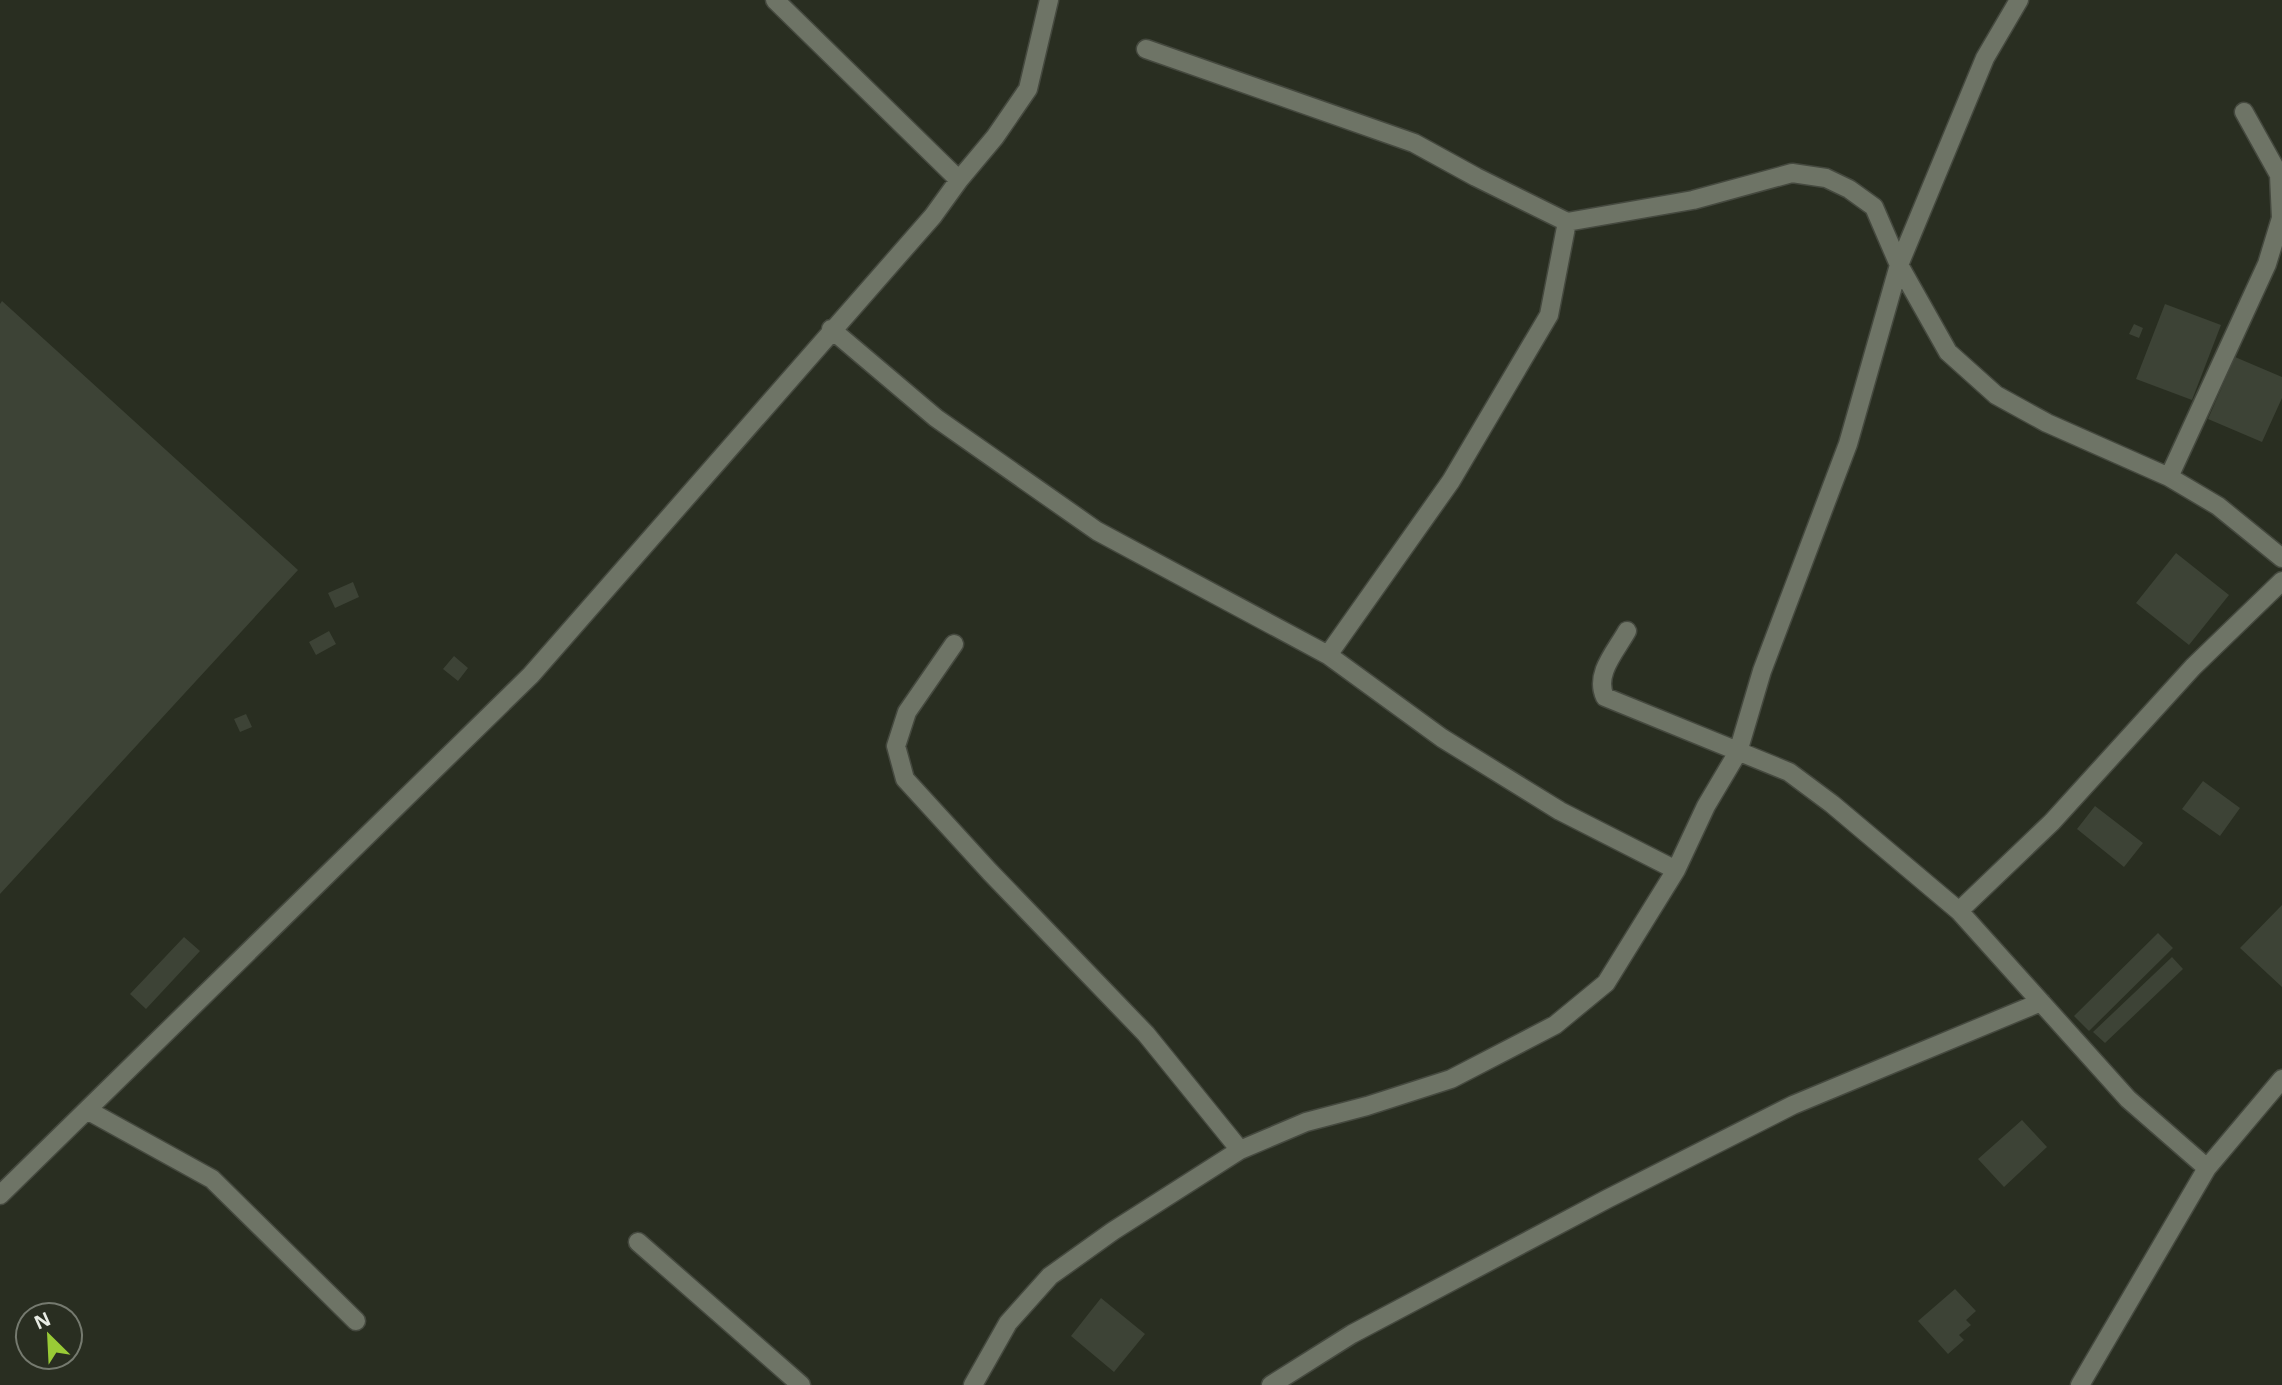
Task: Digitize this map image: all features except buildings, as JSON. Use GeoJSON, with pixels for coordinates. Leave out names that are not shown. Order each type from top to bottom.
{"type":"FeatureCollection","features":[{"type":"Feature","properties":{"kind":"street"},"geometry":{"type":"LineString","coordinates":[[775,0],[959,180]]}},
{"type":"Feature","properties":{"kind":"street"},"geometry":{"type":"LineString","coordinates":[[0,1195],[531,675],[831,329],[933,216],[995,137],[1028,89],[1049,0]]}},
{"type":"Feature","properties":{"kind":"street"},"geometry":{"type":"LineString","coordinates":[[973,1385],[1009,1323],[1050,1276],[1113,1231],[1240,1150],[1306,1122],[1451,1079],[1555,1025],[1606,983],[1676,870],[1706,806],[1738,752],[1762,670],[1848,444],[1899,265],[1985,58],[2018,0]]}},
{"type":"Feature","properties":{"kind":"street"},"geometry":{"type":"LineString","coordinates":[[1146,49],[1414,143],[1567,222],[1693,200],[1792,173],[1826,178],[1849,189],[1874,207],[1899,265],[1948,352],[1996,396],[2047,423],[2169,477],[2217,506],[2282,558]]}},
{"type":"Feature","properties":{"kind":"street"},"geometry":{"type":"LineString","coordinates":[[2169,477],[2267,264],[2281,218],[2279,174],[2244,112]]}},
{"type":"Feature","properties":{"kind":"street"},"geometry":{"type":"LineString","coordinates":[[1328,655],[1451,481],[1549,315],[1567,222]]}},
{"type":"Feature","properties":{"kind":"street"},"geometry":{"type":"LineString","coordinates":[[831,329],[936,418],[1097,531],[1328,655],[1442,738],[1560,811],[1676,870]]}},
{"type":"Feature","properties":{"kind":"street"},"geometry":{"type":"LineString","coordinates":[[1959,911],[2052,822],[2193,667],[2282,581]]}},
{"type":"Feature","properties":{"kind":"street"},"geometry":{"type":"LineString","coordinates":[[1627,631],[1602,675],[1600,687],[1605,697],[1789,772],[1832,804],[1959,911],[2128,1099],[2207,1168]]}},
{"type":"Feature","properties":{"kind":"street"},"geometry":{"type":"LineString","coordinates":[[954,644],[907,712],[896,746],[905,779],[990,872],[1146,1034],[1240,1150]]}},
{"type":"Feature","properties":{"kind":"street"},"geometry":{"type":"LineString","coordinates":[[1272,1385],[1352,1334],[1607,1199],[1793,1105],[2041,1002]]}},
{"type":"Feature","properties":{"kind":"street"},"geometry":{"type":"LineString","coordinates":[[2080,1385],[2207,1168],[2282,1079]]}},
{"type":"Feature","properties":{"kind":"street"},"geometry":{"type":"LineString","coordinates":[[86,1110],[212,1179],[356,1321]]}},
{"type":"Feature","properties":{"kind":"street"},"geometry":{"type":"LineString","coordinates":[[638,1242],[801,1385]]}}]}
